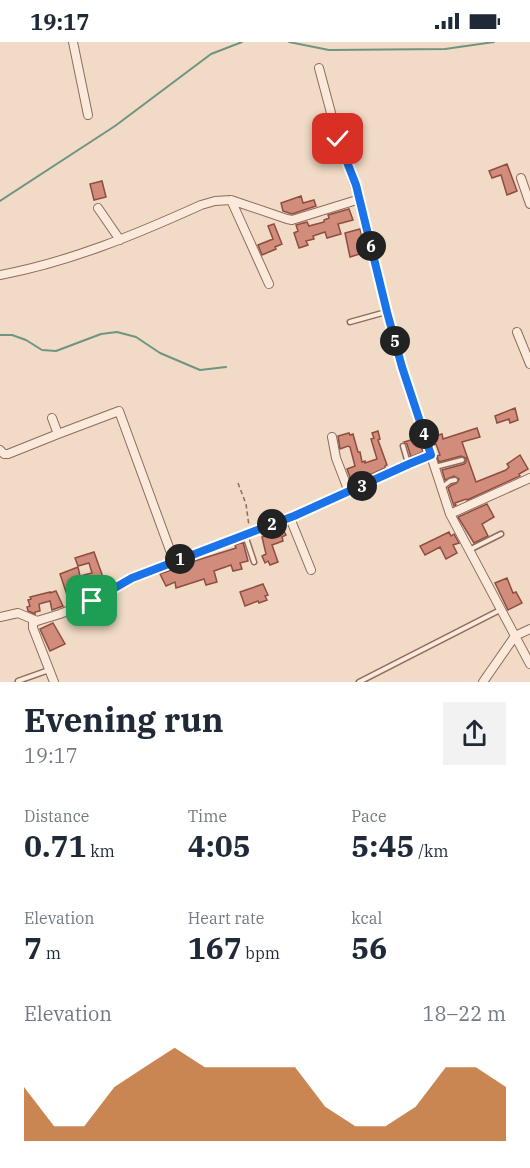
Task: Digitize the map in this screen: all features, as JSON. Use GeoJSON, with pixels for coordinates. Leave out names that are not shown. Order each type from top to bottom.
{"type":"FeatureCollection","features":[{"type":"Feature","properties":{"kind":"street"},"geometry":{"type":"LineString","coordinates":[[73,42],[88,115]]}},
{"type":"Feature","properties":{"kind":"street"},"geometry":{"type":"LineString","coordinates":[[319,68],[338,139],[360,199],[402,367],[441,489],[450,514],[468,550],[530,664]]}},
{"type":"Feature","properties":{"kind":"street"},"geometry":{"type":"LineString","coordinates":[[521,178],[530,204]]}},
{"type":"Feature","properties":{"kind":"street"},"geometry":{"type":"LineString","coordinates":[[0,275],[39,266],[120,240],[215,201],[231,200],[292,220],[360,199]]}},
{"type":"Feature","properties":{"kind":"street"},"geometry":{"type":"LineString","coordinates":[[231,200],[269,284]]}},
{"type":"Feature","properties":{"kind":"street"},"geometry":{"type":"LineString","coordinates":[[98,208],[120,240]]}},
{"type":"Feature","properties":{"kind":"street"},"geometry":{"type":"LineString","coordinates":[[517,332],[530,364]]}},
{"type":"Feature","properties":{"kind":"street"},"geometry":{"type":"LineString","coordinates":[[0,450],[8,454],[119,411],[174,561]]}},
{"type":"Feature","properties":{"kind":"street"},"geometry":{"type":"LineString","coordinates":[[52,418],[58,434]]}},
{"type":"Feature","properties":{"kind":"street"},"geometry":{"type":"LineString","coordinates":[[332,437],[336,458],[349,492]]}},
{"type":"Feature","properties":{"kind":"street"},"geometry":{"type":"LineString","coordinates":[[0,617],[18,613],[41,621],[60,615],[132,578],[290,518],[431,455]]}},
{"type":"Feature","properties":{"kind":"street"},"geometry":{"type":"LineString","coordinates":[[450,514],[530,478]]}},
{"type":"Feature","properties":{"kind":"street"},"geometry":{"type":"LineString","coordinates":[[290,518],[311,570]]}},
{"type":"Feature","properties":{"kind":"street"},"geometry":{"type":"LineString","coordinates":[[33,620],[33,628],[54,682]]}},
{"type":"Feature","properties":{"kind":"street"},"geometry":{"type":"LineString","coordinates":[[483,682],[515,636],[530,629]]}},
{"type":"Feature","properties":{"kind":"lane"},"geometry":{"type":"LineString","coordinates":[[350,322],[387,312]]}},
{"type":"Feature","properties":{"kind":"lane"},"geometry":{"type":"LineString","coordinates":[[403,446],[409,464]]}},
{"type":"Feature","properties":{"kind":"lane"},"geometry":{"type":"LineString","coordinates":[[435,467],[462,460]]}},
{"type":"Feature","properties":{"kind":"lane"},"geometry":{"type":"LineString","coordinates":[[441,489],[450,481],[455,480]]}},
{"type":"Feature","properties":{"kind":"lane"},"geometry":{"type":"LineString","coordinates":[[248,533],[254,562]]}},
{"type":"Feature","properties":{"kind":"lane"},"geometry":{"type":"LineString","coordinates":[[468,550],[501,534]]}},
{"type":"Feature","properties":{"kind":"lane"},"geometry":{"type":"LineString","coordinates":[[359,682],[500,610]]}},
{"type":"Feature","properties":{"kind":"lane"},"geometry":{"type":"LineString","coordinates":[[18,681],[50,670]]}},
{"type":"Feature","properties":{"kind":"path"},"geometry":{"type":"LineString","coordinates":[[320,144],[338,139]]}},
{"type":"Feature","properties":{"kind":"path"},"geometry":{"type":"LineString","coordinates":[[238,483],[246,504],[248,533]]}},
{"type":"Feature","properties":{"kind":"building"},"geometry":{"type":"Polygon","coordinates":[[[507,164],[517,191],[507,195],[501,175],[492,178],[489,171],[507,164]]]}},
{"type":"Feature","properties":{"kind":"building"},"geometry":{"type":"Polygon","coordinates":[[[102,181],[106,197],[94,200],[90,184],[102,181]]]}},
{"type":"Feature","properties":{"kind":"building"},"geometry":{"type":"Polygon","coordinates":[[[301,196],[303,203],[314,200],[316,206],[292,214],[283,211],[281,203],[301,196]]]}},
{"type":"Feature","properties":{"kind":"building"},"geometry":{"type":"Polygon","coordinates":[[[349,209],[353,220],[338,224],[341,234],[327,238],[325,232],[313,236],[314,239],[306,241],[308,245],[299,248],[294,233],[298,231],[296,225],[307,222],[309,226],[324,222],[329,218],[328,215],[349,209]]]}},
{"type":"Feature","properties":{"kind":"building"},"geometry":{"type":"Polygon","coordinates":[[[274,224],[282,244],[262,255],[258,245],[273,239],[268,226],[274,224]]]}},
{"type":"Feature","properties":{"kind":"building"},"geometry":{"type":"Polygon","coordinates":[[[360,229],[366,252],[350,257],[345,233],[360,229]]]}},
{"type":"Feature","properties":{"kind":"building"},"geometry":{"type":"Polygon","coordinates":[[[515,408],[518,420],[510,423],[509,419],[497,423],[495,416],[515,408]]]}},
{"type":"Feature","properties":{"kind":"building"},"geometry":{"type":"Polygon","coordinates":[[[477,428],[480,437],[462,442],[476,482],[506,470],[509,467],[507,464],[520,455],[528,469],[519,474],[520,476],[467,500],[455,503],[454,506],[448,488],[457,483],[459,479],[454,476],[445,480],[442,470],[464,464],[466,458],[461,456],[439,462],[437,456],[440,455],[431,437],[442,434],[443,439],[477,428]]]}},
{"type":"Feature","properties":{"kind":"building"},"geometry":{"type":"Polygon","coordinates":[[[378,431],[380,439],[378,440],[387,465],[352,483],[347,469],[355,466],[350,447],[340,449],[338,436],[353,434],[362,462],[365,461],[365,463],[377,459],[371,439],[374,438],[372,433],[378,431]]]}},
{"type":"Feature","properties":{"kind":"building"},"geometry":{"type":"Polygon","coordinates":[[[417,432],[423,452],[411,457],[407,444],[404,442],[414,439],[412,434],[417,432]]]}},
{"type":"Feature","properties":{"kind":"building"},"geometry":{"type":"Polygon","coordinates":[[[487,504],[494,517],[482,524],[488,536],[474,543],[458,517],[487,504]]]}},
{"type":"Feature","properties":{"kind":"building"},"geometry":{"type":"Polygon","coordinates":[[[284,531],[286,535],[282,537],[283,541],[272,545],[278,562],[270,565],[268,561],[265,563],[262,556],[266,554],[262,537],[284,531]]]}},
{"type":"Feature","properties":{"kind":"building"},"geometry":{"type":"Polygon","coordinates":[[[449,532],[451,536],[454,534],[459,543],[453,545],[457,553],[446,559],[440,547],[425,555],[420,546],[449,532]]]}},
{"type":"Feature","properties":{"kind":"building"},"geometry":{"type":"Polygon","coordinates":[[[243,542],[248,561],[240,563],[242,569],[233,571],[231,565],[214,571],[217,582],[206,585],[204,579],[176,588],[175,582],[166,586],[160,574],[236,548],[235,545],[243,542]]]}},
{"type":"Feature","properties":{"kind":"building"},"geometry":{"type":"Polygon","coordinates":[[[94,552],[104,580],[95,583],[97,591],[90,595],[89,592],[78,595],[80,599],[70,604],[60,574],[78,567],[80,576],[92,573],[89,563],[78,566],[75,558],[94,552]]]}},
{"type":"Feature","properties":{"kind":"building"},"geometry":{"type":"Polygon","coordinates":[[[507,578],[513,593],[516,592],[522,603],[508,610],[495,583],[507,578]]]}},
{"type":"Feature","properties":{"kind":"building"},"geometry":{"type":"Polygon","coordinates":[[[263,584],[268,595],[265,596],[267,600],[245,606],[240,592],[263,584]]]}},
{"type":"Feature","properties":{"kind":"building"},"geometry":{"type":"Polygon","coordinates":[[[56,591],[63,606],[52,610],[50,601],[39,604],[40,611],[35,614],[28,611],[30,597],[56,591]]]}},
{"type":"Feature","properties":{"kind":"building"},"geometry":{"type":"Polygon","coordinates":[[[53,623],[65,644],[50,651],[40,629],[53,623]]]}},
{"type":"Feature","properties":{"kind":"waterway"},"geometry":{"type":"LineString","coordinates":[[0,201],[115,126],[211,54],[242,42]]}},
{"type":"Feature","properties":{"kind":"waterway"},"geometry":{"type":"LineString","coordinates":[[289,42],[329,50],[445,49],[494,42]]}},
{"type":"Feature","properties":{"kind":"waterway"},"geometry":{"type":"LineString","coordinates":[[0,335],[12,335],[42,350],[56,351],[101,334],[117,332],[136,337],[160,353],[200,370],[226,367]]}},
{"type":"Feature","properties":{"kind":"route"},"geometry":{"type":"LineString","coordinates":[[92,601],[132,578],[294,516],[431,455],[402,367],[356,185],[338,139]]}}]}
